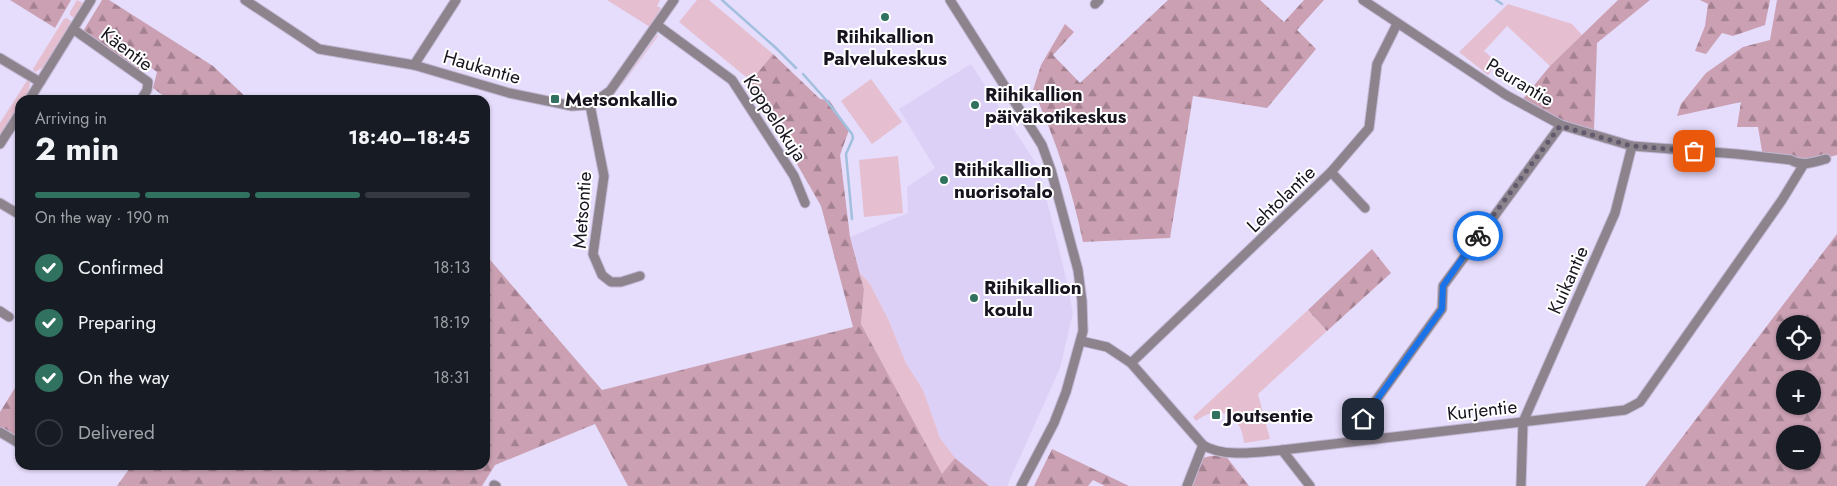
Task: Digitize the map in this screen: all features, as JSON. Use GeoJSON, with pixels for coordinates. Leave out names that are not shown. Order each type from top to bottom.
{"type":"FeatureCollection","features":[{"type":"Feature","properties":{"kind":"street"},"geometry":{"type":"LineString","coordinates":[[32,95],[92,0]]}},
{"type":"Feature","properties":{"kind":"street","name":"Haukantie"},"geometry":{"type":"LineString","coordinates":[[245,0],[257,3],[289,31],[318,49],[414,65],[509,93],[545,101],[572,106],[590,105]]}},
{"type":"Feature","properties":{"kind":"street"},"geometry":{"type":"LineString","coordinates":[[590,105],[610,91],[674,0]]}},
{"type":"Feature","properties":{"kind":"street"},"geometry":{"type":"LineString","coordinates":[[950,0],[1027,119],[1048,157],[1078,270],[1083,318],[1081,341],[1066,392],[1054,423],[1021,486]]}},
{"type":"Feature","properties":{"kind":"street","name":"Peurantie"},"geometry":{"type":"LineString","coordinates":[[1362,0],[1506,95],[1560,126],[1632,146],[1745,155],[1791,160],[1804,164],[1826,159]]}},
{"type":"Feature","properties":{"kind":"street"},"geometry":{"type":"LineString","coordinates":[[414,65],[454,1]]}},
{"type":"Feature","properties":{"kind":"street","name":"Lehtolantie"},"geometry":{"type":"LineString","coordinates":[[1132,364],[1331,172],[1369,128],[1377,64],[1396,24]]}},
{"type":"Feature","properties":{"kind":"street","name":"Koppelokuja"},"geometry":{"type":"LineString","coordinates":[[657,25],[732,80],[794,176],[805,203]]}},
{"type":"Feature","properties":{"kind":"street","name":"Käentie"},"geometry":{"type":"LineString","coordinates":[[73,29],[148,82],[144,95]]}},
{"type":"Feature","properties":{"kind":"street"},"geometry":{"type":"LineString","coordinates":[[0,58],[40,82]]}},
{"type":"Feature","properties":{"kind":"street","name":"Metsontie"},"geometry":{"type":"LineString","coordinates":[[590,105],[604,176],[593,254],[602,275],[611,282],[621,282],[640,276]]}},
{"type":"Feature","properties":{"kind":"street"},"geometry":{"type":"LineString","coordinates":[[0,144],[15,121]]}},
{"type":"Feature","properties":{"kind":"street"},"geometry":{"type":"LineString","coordinates":[[1358,440],[1362,421],[1442,309],[1443,286],[1560,126]]}},
{"type":"Feature","properties":{"kind":"street","name":"Kuikantie"},"geometry":{"type":"LineString","coordinates":[[1523,422],[1615,213],[1632,146]]}},
{"type":"Feature","properties":{"kind":"street","name":"Kurjentie"},"geometry":{"type":"LineString","coordinates":[[1203,445],[1209,449],[1240,453],[1282,450],[1626,410],[1640,402],[1782,200],[1804,164]]}},
{"type":"Feature","properties":{"kind":"street"},"geometry":{"type":"LineString","coordinates":[[1331,172],[1365,208]]}},
{"type":"Feature","properties":{"kind":"street"},"geometry":{"type":"LineString","coordinates":[[0,203],[15,213]]}},
{"type":"Feature","properties":{"kind":"street"},"geometry":{"type":"LineString","coordinates":[[0,311],[9,317]]}},
{"type":"Feature","properties":{"kind":"street"},"geometry":{"type":"LineString","coordinates":[[1081,341],[1107,347],[1132,364],[1203,445],[1187,486]]}},
{"type":"Feature","properties":{"kind":"street"},"geometry":{"type":"LineString","coordinates":[[1521,486],[1523,422]]}},
{"type":"Feature","properties":{"kind":"street"},"geometry":{"type":"LineString","coordinates":[[0,432],[15,441]]}},
{"type":"Feature","properties":{"kind":"street"},"geometry":{"type":"LineString","coordinates":[[1282,450],[1310,486]]}},
{"type":"Feature","properties":{"kind":"shaded area"},"geometry":{"type":"Polygon","coordinates":[[[77,0],[83,3],[74,18],[70,15],[70,12],[77,0]]]}},
{"type":"Feature","properties":{"kind":"shaded area"},"geometry":{"type":"Polygon","coordinates":[[[607,0],[660,0],[657,6],[661,8],[650,27],[607,0]]]}},
{"type":"Feature","properties":{"kind":"shaded area"},"geometry":{"type":"Polygon","coordinates":[[[697,0],[709,0],[773,54],[751,81],[679,22],[697,0]]]}},
{"type":"Feature","properties":{"kind":"shaded area"},"geometry":{"type":"Polygon","coordinates":[[[1508,4],[1572,24],[1582,35],[1550,66],[1507,26],[1484,51],[1497,62],[1488,75],[1459,52],[1508,4]]]}},
{"type":"Feature","properties":{"kind":"shaded area"},"geometry":{"type":"Polygon","coordinates":[[[67,18],[72,22],[71,24],[45,66],[35,72],[33,69],[64,19],[67,18]]]}},
{"type":"Feature","properties":{"kind":"shaded area"},"geometry":{"type":"Polygon","coordinates":[[[658,36],[622,85],[622,84],[658,36]]]}},
{"type":"Feature","properties":{"kind":"shaded area","name":"Riihikallion koulu"},"geometry":{"type":"Polygon","coordinates":[[[971,64],[1039,168],[1073,313],[1060,368],[1007,486],[989,486],[955,458],[940,438],[923,390],[906,363],[888,319],[870,284],[860,273],[850,237],[908,213],[907,187],[935,168],[899,109],[971,64]]]}},
{"type":"Feature","properties":{"kind":"shaded area"},"geometry":{"type":"Polygon","coordinates":[[[28,79],[30,83],[26,95],[18,95],[28,79]]]}},
{"type":"Feature","properties":{"kind":"shaded area"},"geometry":{"type":"Polygon","coordinates":[[[871,79],[902,122],[872,144],[841,101],[871,79]]]}},
{"type":"Feature","properties":{"kind":"shaded area"},"geometry":{"type":"Polygon","coordinates":[[[15,99],[15,113],[0,137],[0,123],[15,99]]]}},
{"type":"Feature","properties":{"kind":"shaded area"},"geometry":{"type":"Polygon","coordinates":[[[898,156],[903,213],[864,217],[859,160],[898,156]]]}},
{"type":"Feature","properties":{"kind":"shaded area"},"geometry":{"type":"Polygon","coordinates":[[[860,273],[870,284],[888,319],[906,363],[923,390],[940,438],[955,458],[942,475],[861,324],[864,289],[860,273]]]}},
{"type":"Feature","properties":{"kind":"shaded area"},"geometry":{"type":"Polygon","coordinates":[[[1308,310],[1327,331],[1258,394],[1270,439],[1244,443],[1239,425],[1228,415],[1221,413],[1213,413],[1196,421],[1193,417],[1308,310]]]}},
{"type":"Feature","properties":{"kind":"green space"},"geometry":{"type":"Polygon","coordinates":[[[10,0],[71,0],[55,28],[10,0]]]}},
{"type":"Feature","properties":{"kind":"green space"},"geometry":{"type":"Polygon","coordinates":[[[102,0],[109,0],[213,66],[244,95],[162,95],[153,88],[157,72],[146,64],[137,70],[82,33],[102,0]]]}},
{"type":"Feature","properties":{"kind":"green space"},"geometry":{"type":"Polygon","coordinates":[[[1168,0],[1260,0],[1284,22],[1304,0],[1324,0],[1297,30],[1316,49],[1267,108],[1193,96],[1170,238],[1083,242],[1074,203],[1062,165],[1049,127],[1033,90],[1041,65],[1065,24],[1074,32],[1053,55],[1080,83],[1168,0]]]}},
{"type":"Feature","properties":{"kind":"green space"},"geometry":{"type":"Polygon","coordinates":[[[1618,0],[1650,0],[1597,43],[1594,130],[1562,121],[1523,99],[1550,66],[1618,0]]]}},
{"type":"Feature","properties":{"kind":"green space"},"geometry":{"type":"Polygon","coordinates":[[[1700,0],[1770,0],[1765,25],[1733,36],[1722,33],[1706,54],[1695,51],[1705,26],[1708,4],[1700,0]]]}},
{"type":"Feature","properties":{"kind":"green space"},"geometry":{"type":"Polygon","coordinates":[[[1777,0],[1837,0],[1837,155],[1802,164],[1763,157],[1758,127],[1737,127],[1741,102],[1677,116],[1681,104],[1706,73],[1743,47],[1770,40],[1777,0]]]}},
{"type":"Feature","properties":{"kind":"green space"},"geometry":{"type":"Polygon","coordinates":[[[773,54],[820,99],[829,100],[849,130],[840,155],[850,237],[864,289],[861,324],[942,474],[955,458],[989,486],[628,486],[595,424],[495,465],[482,486],[117,486],[128,470],[490,470],[490,260],[602,390],[853,327],[821,206],[777,129],[749,86],[773,54]]]}},
{"type":"Feature","properties":{"kind":"green space"},"geometry":{"type":"Polygon","coordinates":[[[1837,234],[1837,486],[1645,486],[1837,234]]]}},
{"type":"Feature","properties":{"kind":"green space"},"geometry":{"type":"Polygon","coordinates":[[[1372,249],[1391,273],[1327,331],[1308,310],[1372,249]]]}},
{"type":"Feature","properties":{"kind":"green space"},"geometry":{"type":"Polygon","coordinates":[[[15,388],[15,437],[0,428],[0,412],[15,388]]]}},
{"type":"Feature","properties":{"kind":"green space"},"geometry":{"type":"Polygon","coordinates":[[[1052,449],[1129,486],[1105,486],[1093,480],[1088,486],[1034,486],[1052,449]]]}},
{"type":"Feature","properties":{"kind":"green space"},"geometry":{"type":"Polygon","coordinates":[[[1225,455],[1249,486],[1192,486],[1202,458],[1225,455]]]}},
{"type":"Feature","properties":{"kind":"waterway"},"geometry":{"type":"LineString","coordinates":[[722,0],[796,68]]}},
{"type":"Feature","properties":{"kind":"waterway"},"geometry":{"type":"LineString","coordinates":[[1496,0],[1502,4]]}},
{"type":"Feature","properties":{"kind":"waterway"},"geometry":{"type":"LineString","coordinates":[[803,74],[827,101],[852,134],[853,138],[846,154],[852,219]]}},
{"type":"Feature","properties":{"kind":"way so far"},"geometry":{"type":"LineString","coordinates":[[1478,236],[1560,126],[1632,146],[1694,151]]}},
{"type":"Feature","properties":{"kind":"place","name":"Riihikallion Palvelukeskus"},"geometry":{"type":"Point","coordinates":[885,17]}},
{"type":"Feature","properties":{"kind":"place","name":"Metsonkallio"},"geometry":{"type":"Point","coordinates":[555,99]}},
{"type":"Feature","properties":{"kind":"place","name":"Riihikallion päiväkotikeskus"},"geometry":{"type":"Point","coordinates":[975,105]}},
{"type":"Feature","properties":{"kind":"place","name":"Riihikallion nuorisotalo"},"geometry":{"type":"Point","coordinates":[944,180]}},
{"type":"Feature","properties":{"kind":"place","name":"Riihikallion koulu"},"geometry":{"type":"Point","coordinates":[974,298]}},
{"type":"Feature","properties":{"kind":"place","name":"Joutsentie"},"geometry":{"type":"Point","coordinates":[1216,415]}},
{"type":"Feature","properties":{"kind":"route"},"geometry":{"type":"LineString","coordinates":[[1363,419],[1442,309],[1443,286],[1478,236]]}}]}
